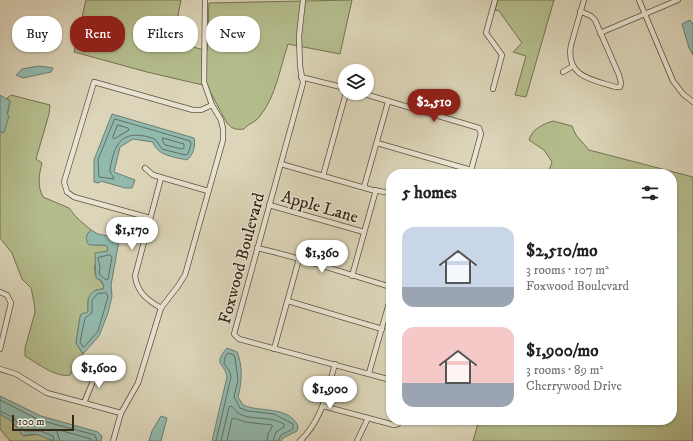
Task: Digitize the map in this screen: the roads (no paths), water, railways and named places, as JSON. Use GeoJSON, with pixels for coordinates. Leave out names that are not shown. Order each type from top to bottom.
{"type":"FeatureCollection","features":[{"type":"Feature","properties":{"kind":"street"},"geometry":{"type":"LineString","coordinates":[[112,441],[121,413],[138,383],[161,308],[185,275],[223,134],[221,120],[212,105],[204,82],[205,0]]}},
{"type":"Feature","properties":{"kind":"street","name":"Foxwood Boulevard"},"geometry":{"type":"LineString","coordinates":[[303,0],[299,36],[301,77],[303,83],[301,93],[234,334],[239,339],[386,378]]}},
{"type":"Feature","properties":{"kind":"street"},"geometry":{"type":"LineString","coordinates":[[493,89],[502,55],[486,33],[495,0]]}},
{"type":"Feature","properties":{"kind":"street"},"geometry":{"type":"LineString","coordinates":[[580,11],[591,16],[600,33],[619,75],[621,83],[620,87],[586,78],[577,72],[573,66],[570,50],[580,11],[584,0]]}},
{"type":"Feature","properties":{"kind":"street"},"geometry":{"type":"LineString","coordinates":[[638,0],[673,81],[683,94],[693,102]]}},
{"type":"Feature","properties":{"kind":"street"},"geometry":{"type":"LineString","coordinates":[[600,33],[678,0]]}},
{"type":"Feature","properties":{"kind":"street"},"geometry":{"type":"LineString","coordinates":[[563,72],[573,66]]}},
{"type":"Feature","properties":{"kind":"street"},"geometry":{"type":"LineString","coordinates":[[301,77],[338,86]]}},
{"type":"Feature","properties":{"kind":"street"},"geometry":{"type":"LineString","coordinates":[[150,218],[74,197],[69,195],[66,190],[64,182],[94,82],[193,110],[201,110],[212,105]]}},
{"type":"Feature","properties":{"kind":"street"},"geometry":{"type":"LineString","coordinates":[[374,97],[479,128],[481,134],[472,169]]}},
{"type":"Feature","properties":{"kind":"street"},"geometry":{"type":"LineString","coordinates":[[323,176],[344,100]]}},
{"type":"Feature","properties":{"kind":"street"},"geometry":{"type":"LineString","coordinates":[[364,187],[388,102]]}},
{"type":"Feature","properties":{"kind":"street"},"geometry":{"type":"LineString","coordinates":[[377,143],[461,169]]}},
{"type":"Feature","properties":{"kind":"street"},"geometry":{"type":"LineString","coordinates":[[281,164],[386,192]]}},
{"type":"Feature","properties":{"kind":"street"},"geometry":{"type":"LineString","coordinates":[[145,168],[153,176],[208,192]]}},
{"type":"Feature","properties":{"kind":"street"},"geometry":{"type":"LineString","coordinates":[[161,178],[135,271],[135,278],[142,294],[146,299],[161,308]]}},
{"type":"Feature","properties":{"kind":"street"},"geometry":{"type":"LineString","coordinates":[[352,276],[376,190]]}},
{"type":"Feature","properties":{"kind":"street","name":"Apple Lane"},"geometry":{"type":"LineString","coordinates":[[269,205],[364,232]]}},
{"type":"Feature","properties":{"kind":"street"},"geometry":{"type":"LineString","coordinates":[[257,248],[386,286]]}},
{"type":"Feature","properties":{"kind":"street"},"geometry":{"type":"LineString","coordinates":[[274,349],[299,259]]}},
{"type":"Feature","properties":{"kind":"street"},"geometry":{"type":"LineString","coordinates":[[0,292],[9,298],[12,308],[0,349]]}},
{"type":"Feature","properties":{"kind":"street"},"geometry":{"type":"LineString","coordinates":[[288,301],[382,329]]}},
{"type":"Feature","properties":{"kind":"street"},"geometry":{"type":"LineString","coordinates":[[369,373],[386,314]]}},
{"type":"Feature","properties":{"kind":"street"},"geometry":{"type":"LineString","coordinates":[[300,441],[312,429],[323,406],[335,364]]}},
{"type":"Feature","properties":{"kind":"street"},"geometry":{"type":"LineString","coordinates":[[0,369],[16,374],[47,392],[121,413]]}},
{"type":"Feature","properties":{"kind":"street"},"geometry":{"type":"LineString","coordinates":[[84,403],[98,369]]}},
{"type":"Feature","properties":{"kind":"street"},"geometry":{"type":"LineString","coordinates":[[323,406],[386,423]]}},
{"type":"Feature","properties":{"kind":"street"},"geometry":{"type":"LineString","coordinates":[[357,441],[368,418]]}},
{"type":"Feature","properties":{"kind":"water"},"geometry":{"type":"Polygon","coordinates":[[[690,20],[693,24],[693,55],[689,48],[682,24],[690,20]]]}},
{"type":"Feature","properties":{"kind":"water"},"geometry":{"type":"Polygon","coordinates":[[[39,66],[53,68],[51,72],[23,78],[16,75],[22,69],[39,66]]]}},
{"type":"Feature","properties":{"kind":"water"},"geometry":{"type":"Polygon","coordinates":[[[0,95],[10,101],[7,114],[9,116],[4,132],[2,133],[0,130],[0,95]]]}},
{"type":"Feature","properties":{"kind":"water"},"geometry":{"type":"Polygon","coordinates":[[[112,114],[194,138],[195,144],[192,153],[187,160],[172,157],[158,150],[153,142],[133,139],[120,147],[114,172],[135,180],[132,188],[125,188],[101,181],[99,183],[94,182],[94,160],[112,114]]]}},
{"type":"Feature","properties":{"kind":"water"},"geometry":{"type":"Polygon","coordinates":[[[91,230],[98,234],[117,238],[119,241],[111,285],[112,296],[108,313],[99,336],[83,354],[76,343],[80,317],[81,314],[88,312],[91,293],[103,289],[104,286],[101,280],[96,278],[95,253],[108,251],[107,246],[89,245],[87,237],[91,230]]]}},
{"type":"Feature","properties":{"kind":"water"},"geometry":{"type":"Polygon","coordinates":[[[227,348],[237,352],[239,357],[241,374],[238,397],[243,405],[257,409],[281,412],[288,415],[298,426],[297,431],[283,438],[281,441],[212,441],[227,377],[220,358],[227,348]]]}},
{"type":"Feature","properties":{"kind":"water"},"geometry":{"type":"Polygon","coordinates":[[[0,396],[41,416],[98,432],[102,436],[101,441],[56,441],[34,434],[23,436],[12,421],[0,414],[0,396]]]}},
{"type":"Feature","properties":{"kind":"water"},"geometry":{"type":"Polygon","coordinates":[[[161,416],[167,418],[161,441],[149,441],[152,431],[161,416]]]}}]}
